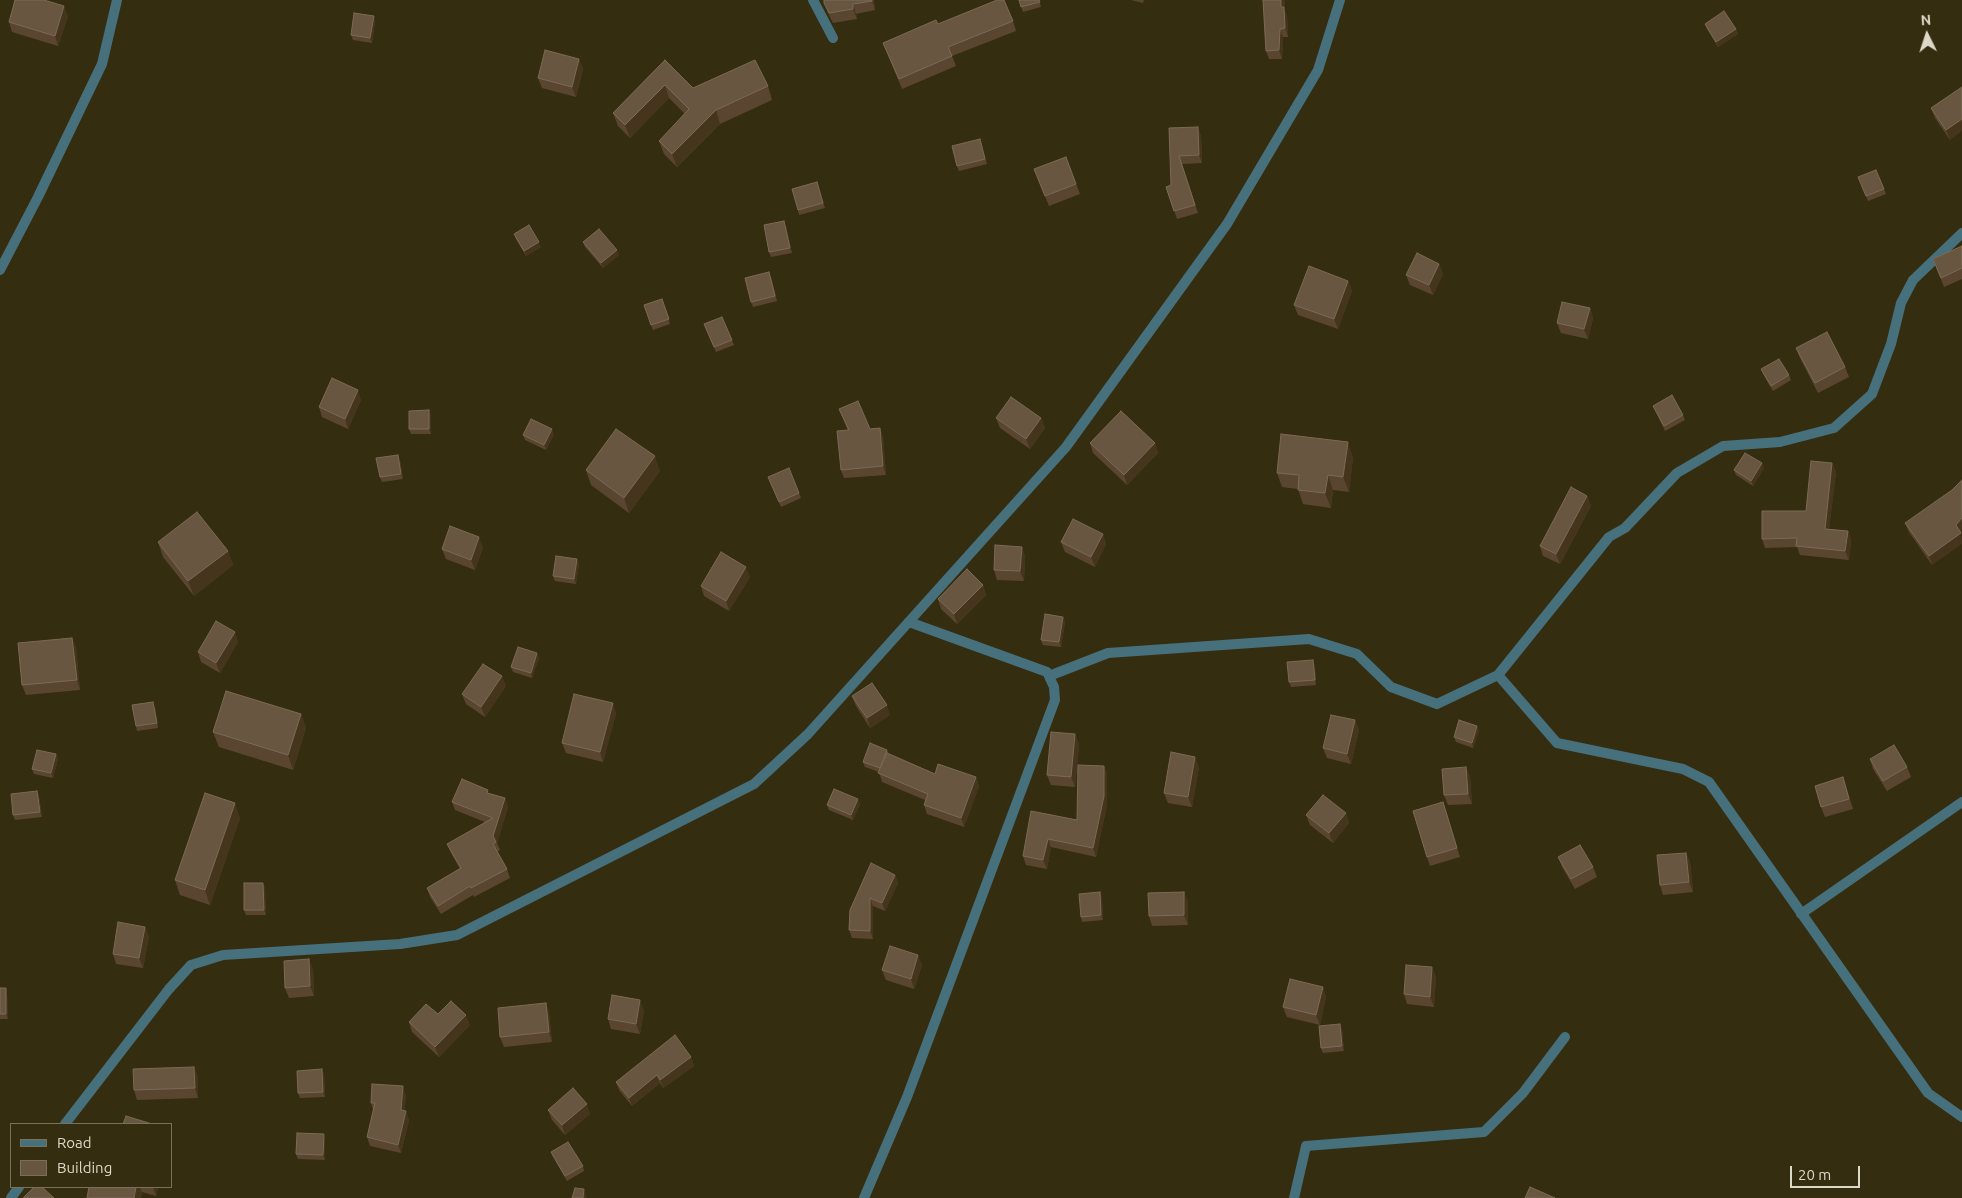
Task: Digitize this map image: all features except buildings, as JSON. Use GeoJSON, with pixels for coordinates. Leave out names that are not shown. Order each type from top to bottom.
{"type":"FeatureCollection","features":[{"type":"Feature","properties":{"kind":"street"},"geometry":{"type":"LineString","coordinates":[[0,270],[38,197],[102,64],[117,0]]}},
{"type":"Feature","properties":{"kind":"street"},"geometry":{"type":"LineString","coordinates":[[813,0],[833,38]]}},
{"type":"Feature","properties":{"kind":"street"},"geometry":{"type":"LineString","coordinates":[[66,1123],[168,989],[191,965],[223,955],[400,944],[457,935],[754,784],[808,734],[1066,447],[1227,224],[1318,70],[1340,0]]}},
{"type":"Feature","properties":{"kind":"street"},"geometry":{"type":"LineString","coordinates":[[1049,676],[1108,653],[1308,639],[1357,654],[1390,687],[1437,704],[1498,675],[1609,537],[1625,528],[1677,473],[1723,446],[1780,442],[1834,428],[1872,394],[1891,344],[1901,303],[1913,280],[1962,233]]}},
{"type":"Feature","properties":{"kind":"street"},"geometry":{"type":"LineString","coordinates":[[864,1198],[907,1097],[1055,700],[1054,687],[1047,672],[909,622]]}},
{"type":"Feature","properties":{"kind":"street"},"geometry":{"type":"LineString","coordinates":[[1498,675],[1557,743],[1683,770],[1709,782],[1928,1093],[1962,1117]]}},
{"type":"Feature","properties":{"kind":"street"},"geometry":{"type":"LineString","coordinates":[[1801,914],[1962,802]]}},
{"type":"Feature","properties":{"kind":"street"},"geometry":{"type":"LineString","coordinates":[[1294,1198],[1306,1146],[1484,1132],[1523,1093],[1565,1037]]}}]}
